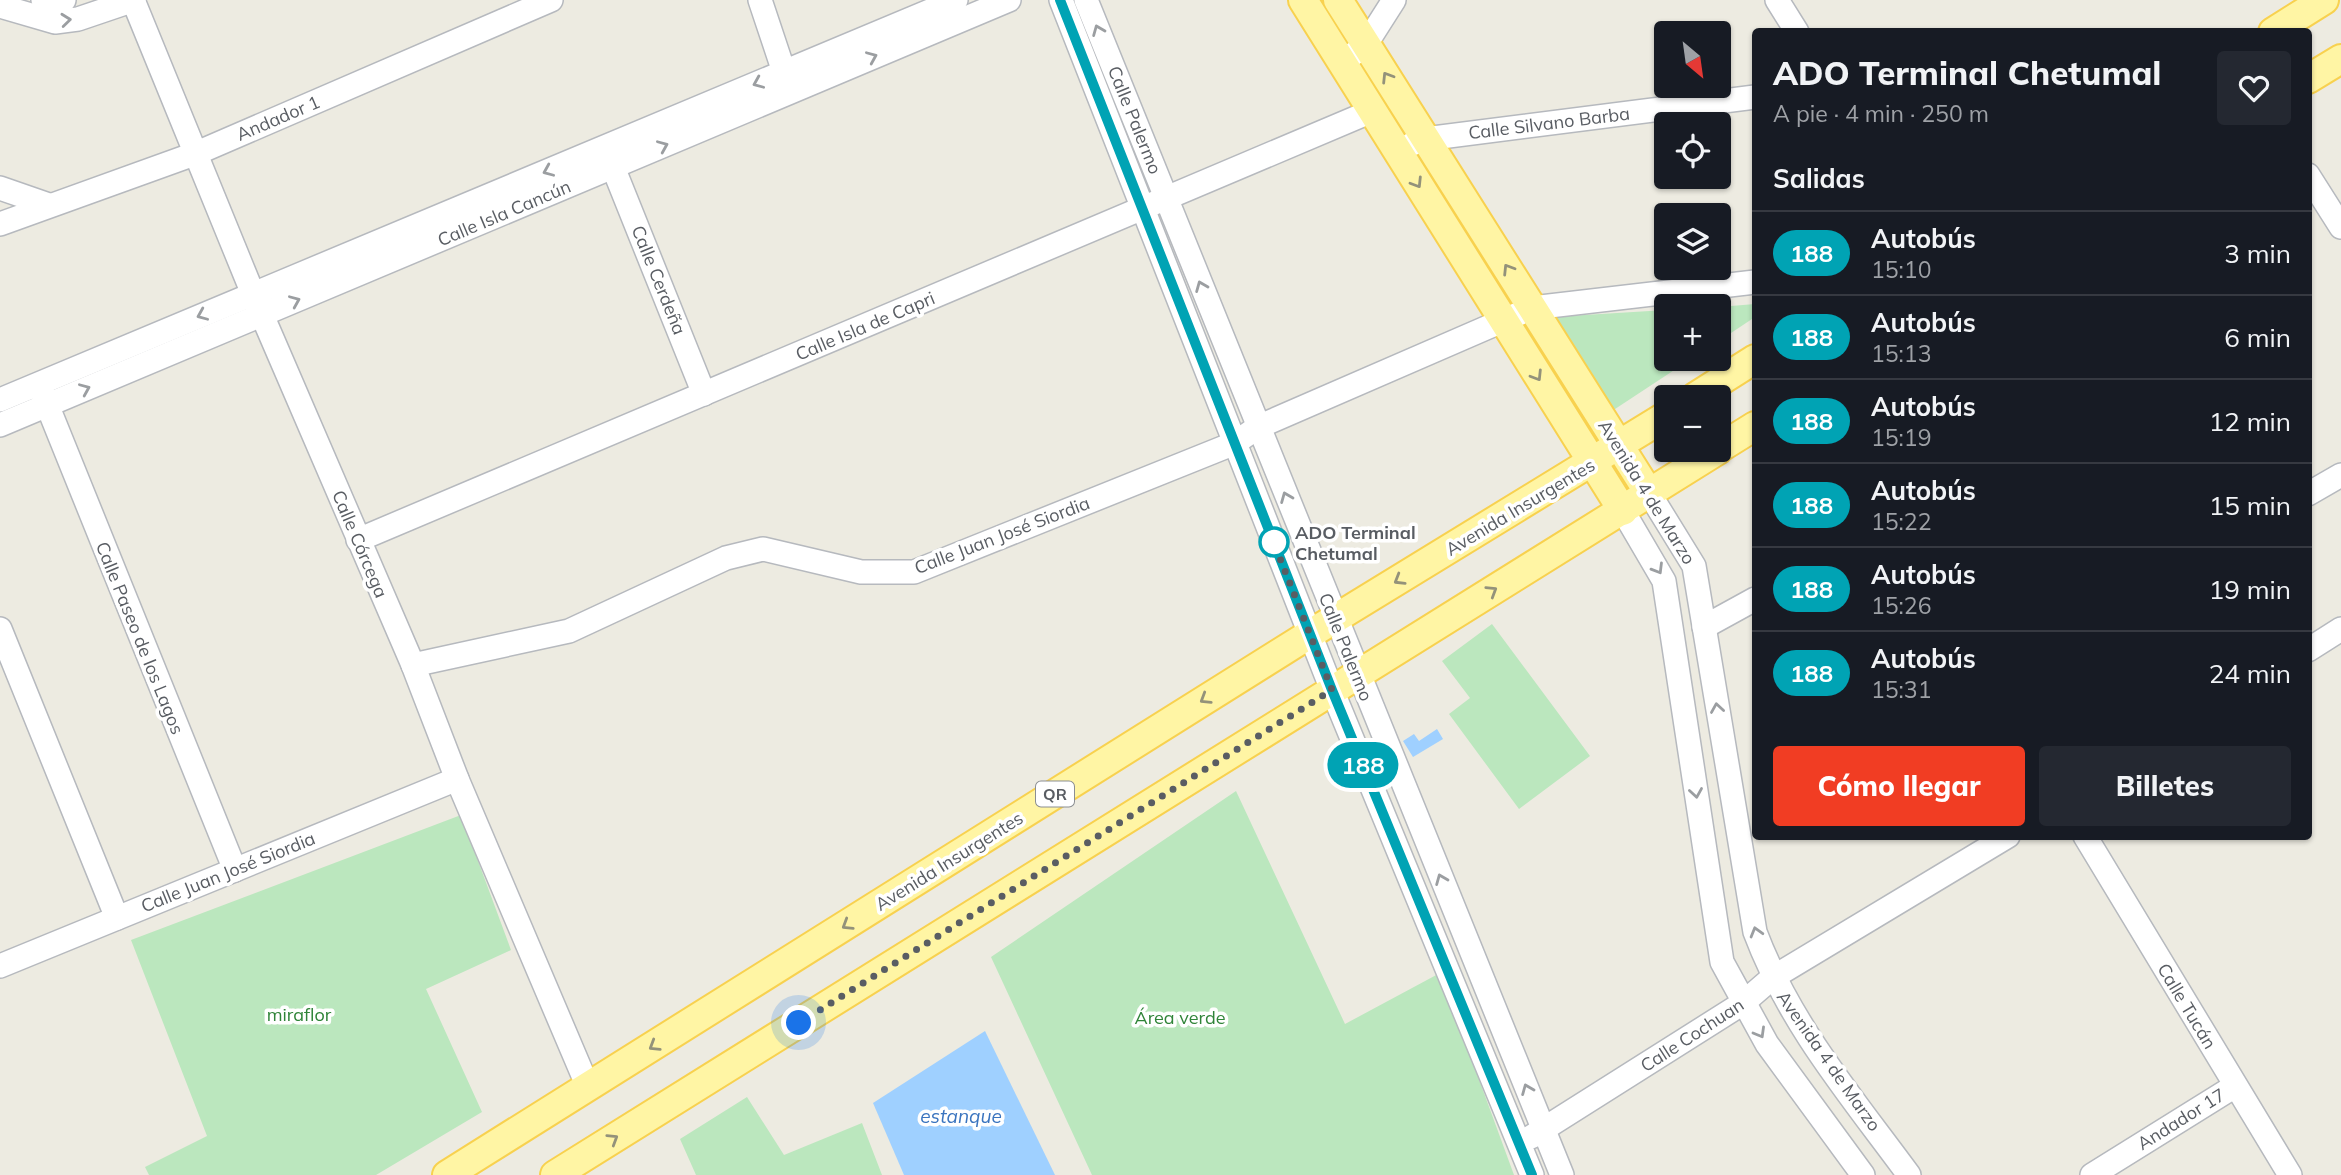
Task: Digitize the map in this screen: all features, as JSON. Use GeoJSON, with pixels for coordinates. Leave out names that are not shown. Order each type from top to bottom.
{"type":"FeatureCollection","features":[{"type":"Feature","properties":{"kind":"main road","name":"Avenida 4 de Marzo"},"geometry":{"type":"LineString","coordinates":[[1303,0],[1623,511]]}},
{"type":"Feature","properties":{"kind":"main road","name":"Avenida 4 de Marzo"},"geometry":{"type":"LineString","coordinates":[[1338,0],[1649,493]]}},
{"type":"Feature","properties":{"kind":"main road"},"geometry":{"type":"LineString","coordinates":[[2279,28],[2324,0]]}},
{"type":"Feature","properties":{"kind":"main road"},"geometry":{"type":"LineString","coordinates":[[2312,77],[2341,59]]}},
{"type":"Feature","properties":{"kind":"main road"},"geometry":{"type":"LineString","coordinates":[[1714,385],[1752,361]]}},
{"type":"Feature","properties":{"kind":"main road","name":"Avenida Insurgentes"},"geometry":{"type":"LineString","coordinates":[[447,1175],[1310,634],[1654,424]]}},
{"type":"Feature","properties":{"kind":"main road"},"geometry":{"type":"LineString","coordinates":[[1731,441],[1752,428]]}},
{"type":"Feature","properties":{"kind":"main road"},"geometry":{"type":"LineString","coordinates":[[564,1172],[1698,462]]}},
{"type":"Feature","properties":{"kind":"street"},"geometry":{"type":"LineString","coordinates":[[43,0],[55,3],[64,0]]}},
{"type":"Feature","properties":{"kind":"street"},"geometry":{"type":"LineString","coordinates":[[0,6],[55,22],[78,19],[133,0]]}},
{"type":"Feature","properties":{"kind":"street","name":"Calle Córcega"},"geometry":{"type":"LineString","coordinates":[[133,0],[588,1087]]}},
{"type":"Feature","properties":{"kind":"street","name":"Andador 1"},"geometry":{"type":"LineString","coordinates":[[0,224],[197,153],[551,0]]}},
{"type":"Feature","properties":{"kind":"street"},"geometry":{"type":"LineString","coordinates":[[760,0],[784,72]]}},
{"type":"Feature","properties":{"kind":"street","name":"Calle Isla Cancún"},"geometry":{"type":"LineString","coordinates":[[612,156],[784,72],[956,0]]}},
{"type":"Feature","properties":{"kind":"street","name":"Calle Isla Cancún"},"geometry":{"type":"LineString","coordinates":[[0,400],[258,304],[612,156],[1009,0]]}},
{"type":"Feature","properties":{"kind":"street","name":"Calle Palermo"},"geometry":{"type":"LineString","coordinates":[[1060,0],[1332,690],[1532,1175]]}},
{"type":"Feature","properties":{"kind":"street","name":"Calle Palermo"},"geometry":{"type":"LineString","coordinates":[[1086,0],[1562,1175]]}},
{"type":"Feature","properties":{"kind":"street"},"geometry":{"type":"LineString","coordinates":[[1342,63],[1366,44],[1394,0]]}},
{"type":"Feature","properties":{"kind":"street"},"geometry":{"type":"LineString","coordinates":[[1777,0],[1794,28]]}},
{"type":"Feature","properties":{"kind":"street","name":"Calle Silvano Barba"},"geometry":{"type":"LineString","coordinates":[[1396,150],[1425,139],[1752,97]]}},
{"type":"Feature","properties":{"kind":"street","name":"Calle Isla de Capri"},"geometry":{"type":"LineString","coordinates":[[358,540],[1372,111]]}},
{"type":"Feature","properties":{"kind":"street","name":"Calle Cerdeña"},"geometry":{"type":"LineString","coordinates":[[612,156],[704,394]]}},
{"type":"Feature","properties":{"kind":"street"},"geometry":{"type":"LineString","coordinates":[[2312,181],[2341,228]]}},
{"type":"Feature","properties":{"kind":"street"},"geometry":{"type":"LineString","coordinates":[[0,188],[49,205]]}},
{"type":"Feature","properties":{"kind":"street","name":"Calle Juan José Siordia"},"geometry":{"type":"LineString","coordinates":[[413,665],[569,631],[726,558],[763,549],[861,572],[914,572],[1235,443],[1258,427],[1532,308],[1752,282]]}},
{"type":"Feature","properties":{"kind":"street","name":"Calle Isla Cancún"},"geometry":{"type":"LineString","coordinates":[[0,425],[46,406],[258,304]]}},
{"type":"Feature","properties":{"kind":"street","name":"Calle Paseo de los Lagos"},"geometry":{"type":"LineString","coordinates":[[39,384],[235,870]]}},
{"type":"Feature","properties":{"kind":"street"},"geometry":{"type":"LineString","coordinates":[[2312,492],[2341,475]]}},
{"type":"Feature","properties":{"kind":"street","name":"Avenida 4 de Marzo"},"geometry":{"type":"LineString","coordinates":[[1649,493],[1695,566],[1704,626],[1747,834],[1755,932],[1772,978],[1799,1025],[1909,1175]]}},
{"type":"Feature","properties":{"kind":"street","name":"Avenida 4 de Marzo"},"geometry":{"type":"LineString","coordinates":[[1623,511],[1664,581],[1722,962],[1767,1044],[1863,1175]]}},
{"type":"Feature","properties":{"kind":"street"},"geometry":{"type":"LineString","coordinates":[[1704,626],[1752,601]]}},
{"type":"Feature","properties":{"kind":"street"},"geometry":{"type":"LineString","coordinates":[[0,629],[117,918]]}},
{"type":"Feature","properties":{"kind":"street"},"geometry":{"type":"LineString","coordinates":[[2312,647],[2341,629]]}},
{"type":"Feature","properties":{"kind":"street","name":"Calle Juan José Siordia"},"geometry":{"type":"LineString","coordinates":[[0,967],[457,779]]}},
{"type":"Feature","properties":{"kind":"street","name":"Calle Cochuan"},"geometry":{"type":"LineString","coordinates":[[1519,1144],[1544,1131],[1743,1003],[1772,978],[2001,840]]}},
{"type":"Feature","properties":{"kind":"street","name":"Calle Tucán"},"geometry":{"type":"LineString","coordinates":[[2087,840],[2290,1175]]}},
{"type":"Feature","properties":{"kind":"street","name":"Andador 17"},"geometry":{"type":"LineString","coordinates":[[2092,1175],[2235,1086]]}},
{"type":"Feature","properties":{"kind":"green space"},"geometry":{"type":"Polygon","coordinates":[[[1752,304],[1752,319],[1731,333],[1731,306],[1752,304]]]}},
{"type":"Feature","properties":{"kind":"green space"},"geometry":{"type":"Polygon","coordinates":[[[1654,311],[1654,371],[1673,371],[1612,411],[1552,317],[1654,311]]]}},
{"type":"Feature","properties":{"kind":"green space"},"geometry":{"type":"Polygon","coordinates":[[[1492,624],[1590,756],[1519,809],[1449,714],[1470,698],[1442,661],[1492,624]]]}},
{"type":"Feature","properties":{"kind":"green space","name":"Área verde"},"geometry":{"type":"Polygon","coordinates":[[[1236,791],[1345,1024],[1440,973],[1514,1175],[1092,1175],[991,957],[1236,791]]]}},
{"type":"Feature","properties":{"kind":"green space","name":"miraflor"},"geometry":{"type":"Polygon","coordinates":[[[461,815],[511,950],[426,989],[482,1112],[376,1175],[149,1175],[145,1167],[207,1136],[131,940],[461,815]]]}},
{"type":"Feature","properties":{"kind":"green space"},"geometry":{"type":"Polygon","coordinates":[[[747,1097],[784,1155],[862,1123],[882,1175],[696,1175],[680,1139],[747,1097]]]}},
{"type":"Feature","properties":{"kind":"water"},"geometry":{"type":"Polygon","coordinates":[[[1437,729],[1443,739],[1413,757],[1403,741],[1414,734],[1419,741],[1437,729]]]}},
{"type":"Feature","properties":{"kind":"water","name":"estanque"},"geometry":{"type":"Polygon","coordinates":[[[985,1031],[1055,1175],[904,1175],[873,1103],[985,1031]]]}},
{"type":"Feature","properties":{"kind":"bus line","name":"188"},"geometry":{"type":"LineString","coordinates":[[1060,0],[1332,690],[1532,1175]]}},
{"type":"Feature","properties":{"kind":"place","name":"ADO Terminal Chetumal"},"geometry":{"type":"Point","coordinates":[1274,542]}},
{"type":"Feature","properties":{"kind":"route"},"geometry":{"type":"LineString","coordinates":[[799,1023],[1332,690],[1272,538],[1274,542]]}}]}
